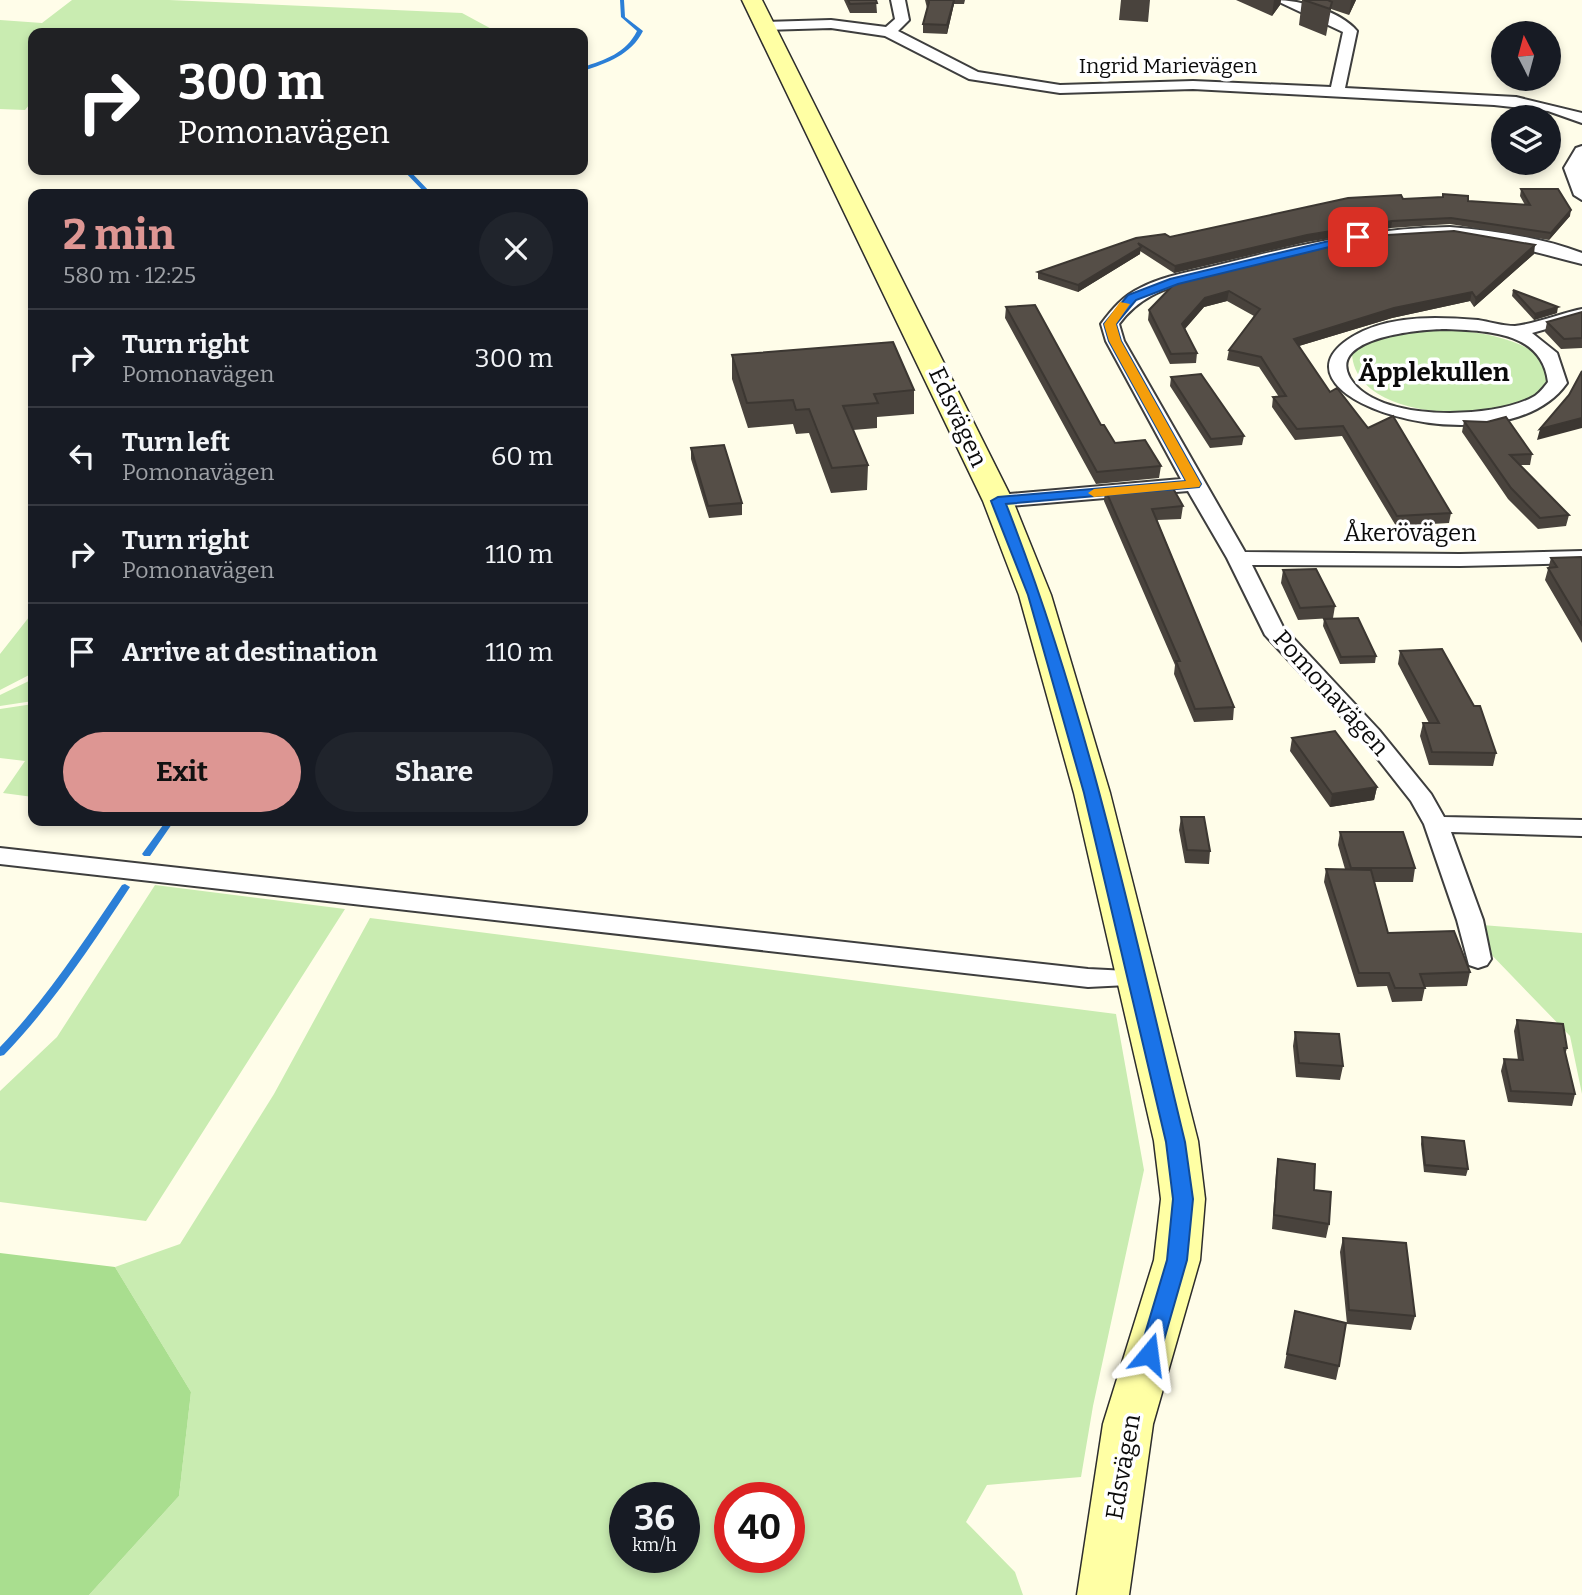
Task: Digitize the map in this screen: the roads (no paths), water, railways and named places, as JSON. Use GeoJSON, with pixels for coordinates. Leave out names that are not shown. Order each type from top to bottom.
{"type":"FeatureCollection","features":[{"type":"Feature","properties":{"kind":"street"},"geometry":{"type":"LineString","coordinates":[[889,32],[902,20],[898,0]]}},
{"type":"Feature","properties":{"kind":"street"},"geometry":{"type":"LineString","coordinates":[[1282,0],[1340,23],[1350,31],[1345,66],[1337,93]]}},
{"type":"Feature","properties":{"kind":"street","name":"Ingrid Marievägen"},"geometry":{"type":"LineString","coordinates":[[759,13],[889,32],[920,46],[956,69],[1008,83],[1060,89],[1193,85],[1532,103],[1567,111],[1582,118]]}},
{"type":"Feature","properties":{"kind":"street","name":"Edsvägen"},"geometry":{"type":"LineString","coordinates":[[759,13],[998,501],[1035,595],[1092,793],[1176,1142],[1183,1199],[1177,1260],[1128,1424],[1103,1595]]}},
{"type":"Feature","properties":{"kind":"street"},"geometry":{"type":"LineString","coordinates":[[1582,151],[1572,168],[1582,195]]}},
{"type":"Feature","properties":{"kind":"street","name":"Pomonavägen"},"geometry":{"type":"LineString","coordinates":[[1478,958],[1470,920],[1436,824],[1422,799],[1371,735],[1273,630],[1238,558],[1115,341],[1110,324],[1132,298],[1174,282],[1297,250],[1377,234],[1463,232],[1574,255]]}},
{"type":"Feature","properties":{"kind":"street"},"geometry":{"type":"LineString","coordinates":[[1574,255],[1582,241]]}},
{"type":"Feature","properties":{"kind":"street"},"geometry":{"type":"LineString","coordinates":[[1518,332],[1541,345],[1557,364],[1558,383],[1543,400],[1517,412],[1475,418],[1402,413],[1376,405],[1350,390],[1339,377],[1338,363],[1347,350],[1368,337],[1395,328],[1431,323],[1518,332],[1582,314]]}},
{"type":"Feature","properties":{"kind":"street"},"geometry":{"type":"LineString","coordinates":[[998,501],[1194,484]]}},
{"type":"Feature","properties":{"kind":"street","name":"Åkerövägen"},"geometry":{"type":"LineString","coordinates":[[1238,558],[1460,560],[1582,557]]}},
{"type":"Feature","properties":{"kind":"street"},"geometry":{"type":"LineString","coordinates":[[1436,824],[1582,828]]}},
{"type":"Feature","properties":{"kind":"street"},"geometry":{"type":"LineString","coordinates":[[0,856],[1088,978],[1138,978]]}},
{"type":"Feature","properties":{"kind":"waterway"},"geometry":{"type":"LineString","coordinates":[[588,67],[616,56],[636,39],[640,31],[623,17],[622,0]]}},
{"type":"Feature","properties":{"kind":"waterway"},"geometry":{"type":"LineString","coordinates":[[411,175],[424,189]]}},
{"type":"Feature","properties":{"kind":"waterway"},"geometry":{"type":"LineString","coordinates":[[147,854],[167,826]]}},
{"type":"Feature","properties":{"kind":"waterway"},"geometry":{"type":"LineString","coordinates":[[0,1053],[51,994],[125,887]]}},
{"type":"Feature","properties":{"kind":"district","name":"Äpplekullen"},"geometry":{"type":"Point","coordinates":[1434,372]}}]}
